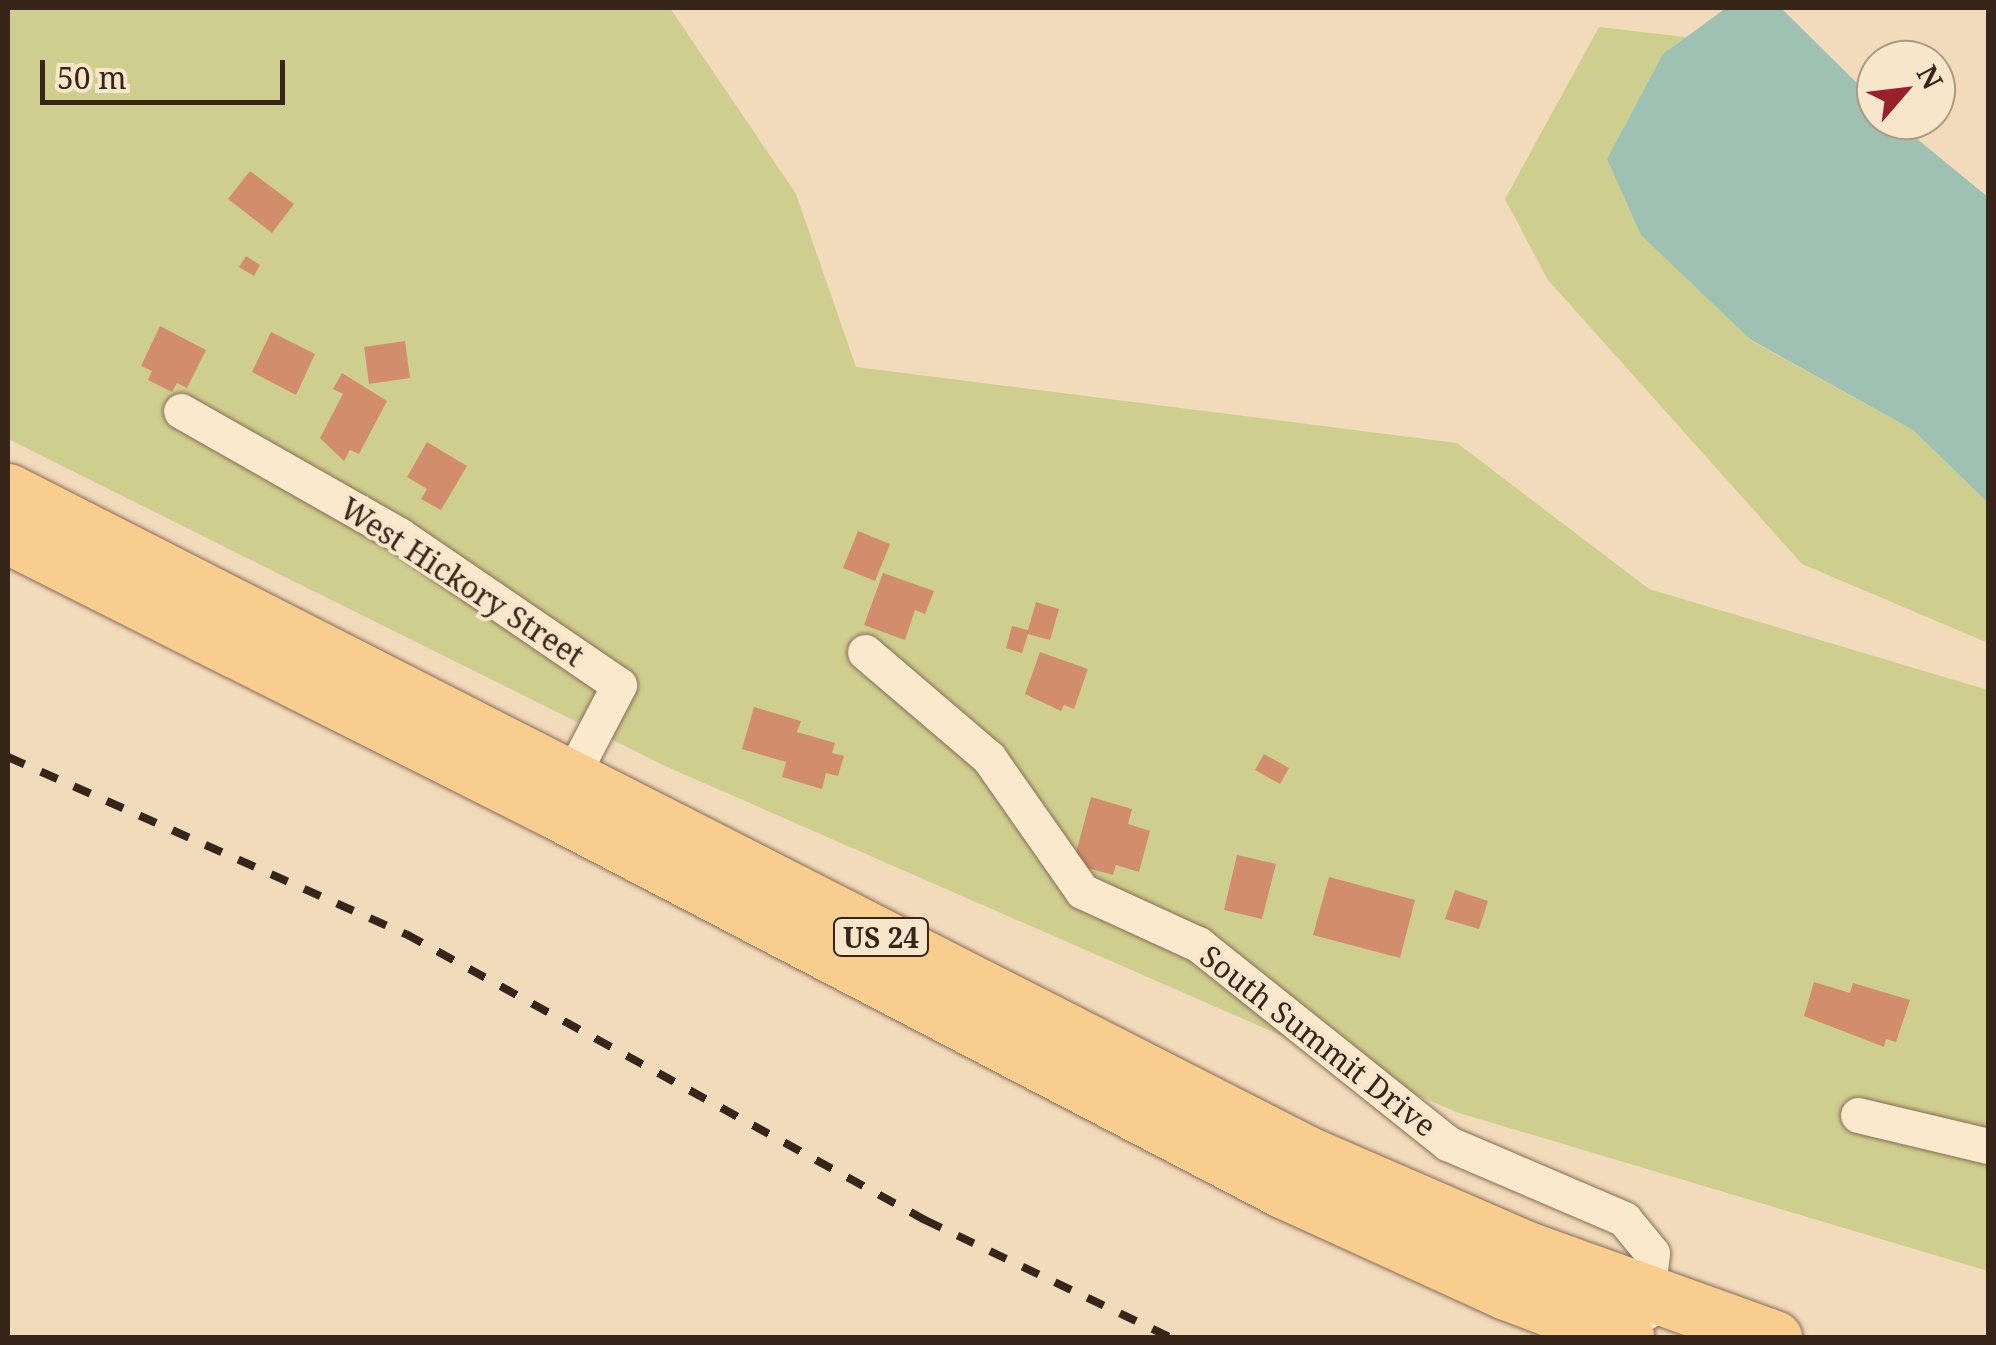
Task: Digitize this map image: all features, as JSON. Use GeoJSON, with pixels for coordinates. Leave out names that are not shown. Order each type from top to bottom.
{"type":"FeatureCollection","features":[{"type":"Feature","properties":{"kind":"main road","name":"US 24"},"geometry":{"type":"LineString","coordinates":[[8,492],[563,793]]}},
{"type":"Feature","properties":{"kind":"main road","name":"US 24"},"geometry":{"type":"LineString","coordinates":[[8,536],[563,793],[1310,1155],[1527,1249],[1638,1323],[1774,1338]]}},
{"type":"Feature","properties":{"kind":"street","name":"West Hickory Street"},"geometry":{"type":"LineString","coordinates":[[181,411],[399,535],[619,685],[563,793]]}},
{"type":"Feature","properties":{"kind":"street","name":"South Summit Drive"},"geometry":{"type":"LineString","coordinates":[[865,652],[989,758],[1082,891],[1198,944],[1447,1143],[1624,1219],[1652,1254],[1638,1323]]}},
{"type":"Feature","properties":{"kind":"street"},"geometry":{"type":"LineString","coordinates":[[1858,1115],[1988,1146]]}},
{"type":"Feature","properties":{"kind":"green space"},"geometry":{"type":"Polygon","coordinates":[[[8,8],[670,8],[796,194],[856,367],[1457,443],[1649,589],[1988,690],[1988,1271],[1456,1112],[665,766],[8,439],[8,8]]]}},
{"type":"Feature","properties":{"kind":"green space"},"geometry":{"type":"Polygon","coordinates":[[[1599,27],[1685,37],[1607,159],[1750,340],[1913,430],[1988,503],[1988,643],[1802,564],[1548,280],[1505,199],[1599,27]]]}},
{"type":"Feature","properties":{"kind":"shaded area"},"geometry":{"type":"Polygon","coordinates":[[[1726,8],[1781,8],[1856,82],[1856,140],[1918,140],[1988,197],[1988,503],[1913,430],[1751,340],[1641,235],[1607,159],[1663,54],[1726,8]]]}},
{"type":"Feature","properties":{"kind":"building"},"geometry":{"type":"Polygon","coordinates":[[[250,171],[294,204],[272,233],[228,199],[250,171]]]}},
{"type":"Feature","properties":{"kind":"building"},"geometry":{"type":"Polygon","coordinates":[[[246,256],[260,265],[254,276],[239,267],[246,256]]]}},
{"type":"Feature","properties":{"kind":"building"},"geometry":{"type":"Polygon","coordinates":[[[160,326],[206,350],[187,388],[177,383],[172,392],[148,380],[152,371],[141,366],[160,326]]]}},
{"type":"Feature","properties":{"kind":"building"},"geometry":{"type":"Polygon","coordinates":[[[271,332],[315,354],[296,395],[252,372],[271,332]]]}},
{"type":"Feature","properties":{"kind":"building"},"geometry":{"type":"Polygon","coordinates":[[[405,341],[410,378],[369,384],[364,347],[405,341]]]}},
{"type":"Feature","properties":{"kind":"building"},"geometry":{"type":"Polygon","coordinates":[[[342,373],[387,401],[359,454],[350,450],[344,461],[320,438],[343,394],[333,389],[342,373]]]}},
{"type":"Feature","properties":{"kind":"building"},"geometry":{"type":"Polygon","coordinates":[[[427,442],[467,466],[441,510],[421,499],[427,489],[407,477],[427,442]]]}},
{"type":"Feature","properties":{"kind":"building"},"geometry":{"type":"Polygon","coordinates":[[[858,531],[890,544],[875,581],[843,568],[858,531]]]}},
{"type":"Feature","properties":{"kind":"building"},"geometry":{"type":"Polygon","coordinates":[[[883,573],[934,591],[925,614],[915,610],[905,640],[864,625],[883,573]]]}},
{"type":"Feature","properties":{"kind":"building"},"geometry":{"type":"Polygon","coordinates":[[[1036,602],[1059,609],[1050,640],[1028,634],[1022,653],[1006,648],[1012,626],[1028,630],[1036,602]]]}},
{"type":"Feature","properties":{"kind":"building"},"geometry":{"type":"Polygon","coordinates":[[[1040,652],[1088,669],[1074,709],[1064,705],[1061,711],[1025,694],[1040,652]]]}},
{"type":"Feature","properties":{"kind":"building"},"geometry":{"type":"Polygon","coordinates":[[[754,707],[801,721],[797,732],[835,743],[832,753],[844,756],[838,776],[826,773],[822,789],[782,777],[786,762],[742,749],[754,707]]]}},
{"type":"Feature","properties":{"kind":"building"},"geometry":{"type":"Polygon","coordinates":[[[1264,754],[1289,768],[1280,784],[1255,770],[1264,754]]]}},
{"type":"Feature","properties":{"kind":"building"},"geometry":{"type":"Polygon","coordinates":[[[1091,797],[1132,809],[1128,824],[1150,831],[1139,872],[1116,865],[1113,875],[1073,864],[1091,797]]]}},
{"type":"Feature","properties":{"kind":"building"},"geometry":{"type":"Polygon","coordinates":[[[1237,855],[1276,864],[1262,919],[1224,910],[1237,855]]]}},
{"type":"Feature","properties":{"kind":"building"},"geometry":{"type":"Polygon","coordinates":[[[1329,877],[1415,900],[1400,958],[1313,935],[1329,877]]]}},
{"type":"Feature","properties":{"kind":"building"},"geometry":{"type":"Polygon","coordinates":[[[1455,890],[1488,901],[1479,929],[1445,919],[1455,890]]]}},
{"type":"Feature","properties":{"kind":"building"},"geometry":{"type":"Polygon","coordinates":[[[1814,982],[1850,993],[1853,983],[1910,1000],[1896,1042],[1886,1039],[1884,1047],[1804,1016],[1814,982]]]}},
{"type":"Feature","properties":{"kind":"railway"},"geometry":{"type":"LineString","coordinates":[[8,757],[406,934],[925,1220],[1171,1338]]}}]}
